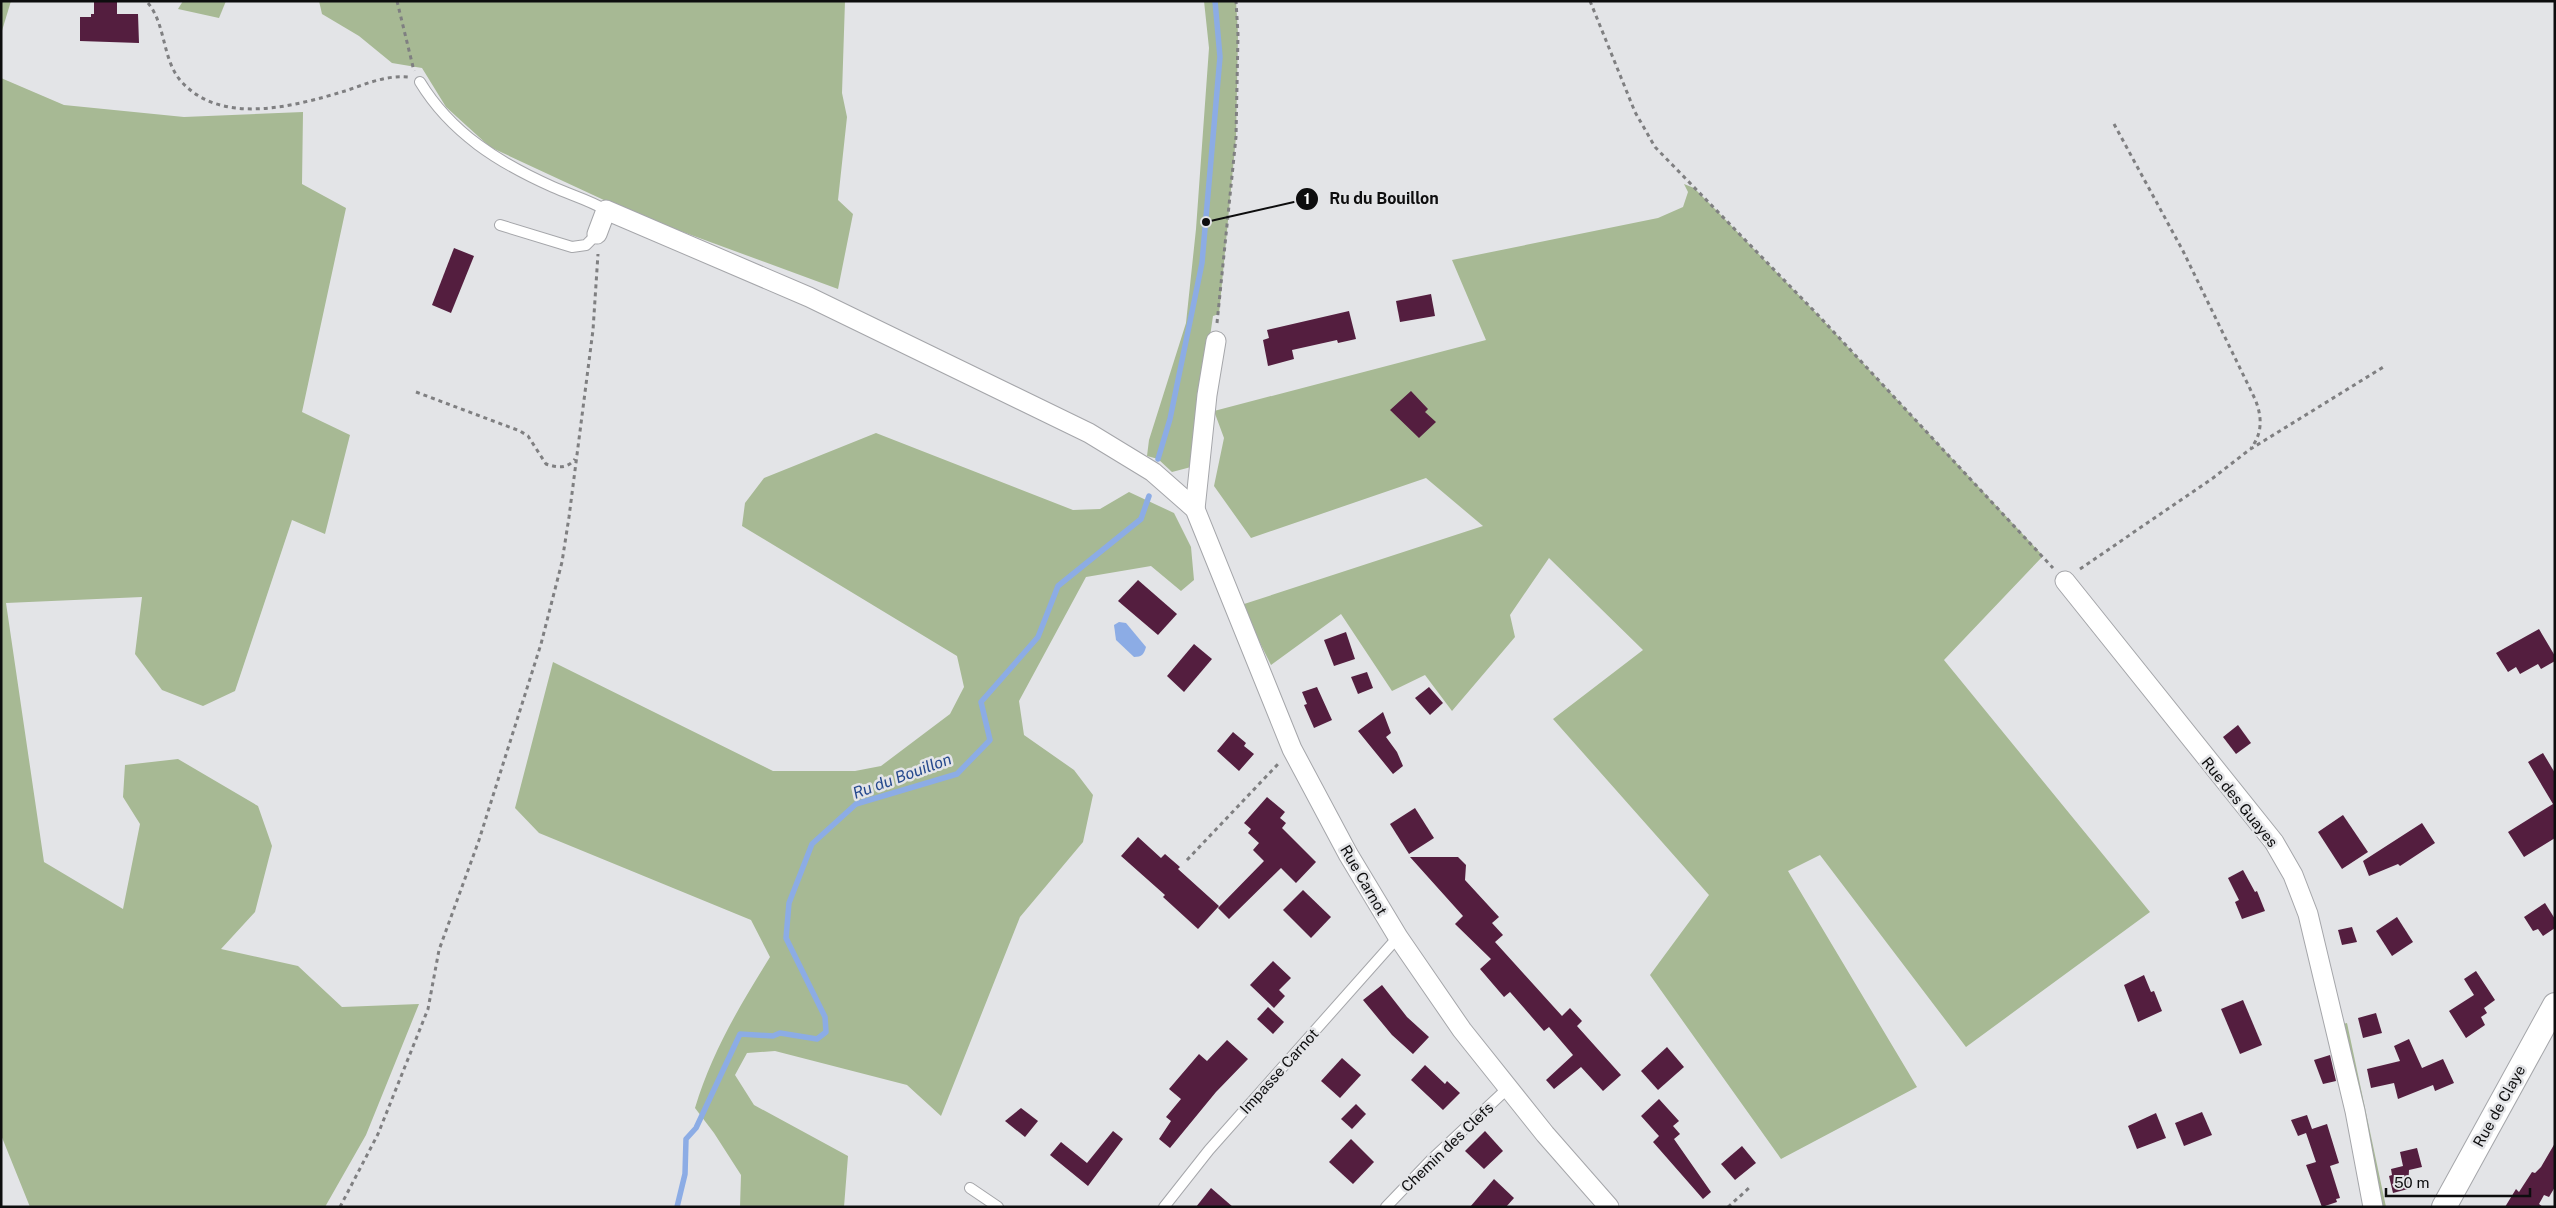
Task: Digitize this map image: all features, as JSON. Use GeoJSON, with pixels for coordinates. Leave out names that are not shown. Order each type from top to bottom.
{"type":"FeatureCollection","features":[{"type":"Feature","properties":{"kind":"street"},"geometry":{"type":"LineString","coordinates":[[597,234],[606,210],[809,297],[1089,433],[1148,468],[1195,509]]}},
{"type":"Feature","properties":{"kind":"street"},"geometry":{"type":"LineString","coordinates":[[1195,509],[1207,395],[1216,341]]}},
{"type":"Feature","properties":{"kind":"street","name":"Rue Carnot"},"geometry":{"type":"LineString","coordinates":[[1195,509],[1292,749],[1348,854],[1398,937],[1462,1030],[1608,1207]]}},
{"type":"Feature","properties":{"kind":"street","name":"Rue des Guayes"},"geometry":{"type":"LineString","coordinates":[[2065,581],[2274,842],[2293,875],[2308,914],[2355,1111],[2372,1207]]}},
{"type":"Feature","properties":{"kind":"street","name":"Rue de Claye"},"geometry":{"type":"LineString","coordinates":[[2444,1207],[2555,1005]]}},
{"type":"Feature","properties":{"kind":"lane"},"geometry":{"type":"LineString","coordinates":[[420,82],[444,117],[480,147],[533,177],[606,210]]}},
{"type":"Feature","properties":{"kind":"lane"},"geometry":{"type":"LineString","coordinates":[[500,225],[572,247],[586,245],[597,234]]}},
{"type":"Feature","properties":{"kind":"lane","name":"Impasse Carnot"},"geometry":{"type":"LineString","coordinates":[[1164,1207],[1209,1150],[1398,937]]}},
{"type":"Feature","properties":{"kind":"lane","name":"Chemin des Clefs"},"geometry":{"type":"LineString","coordinates":[[1386,1207],[1431,1160],[1508,1088]]}},
{"type":"Feature","properties":{"kind":"lane"},"geometry":{"type":"LineString","coordinates":[[970,1188],[998,1207]]}},
{"type":"Feature","properties":{"kind":"path"},"geometry":{"type":"LineString","coordinates":[[397,1],[411,61],[420,82]]}},
{"type":"Feature","properties":{"kind":"path"},"geometry":{"type":"LineString","coordinates":[[1216,341],[1236,137],[1238,34],[1236,1]]}},
{"type":"Feature","properties":{"kind":"path"},"geometry":{"type":"LineString","coordinates":[[1590,1],[1635,112],[1655,147],[1818,315],[2043,556]]}},
{"type":"Feature","properties":{"kind":"path"},"geometry":{"type":"LineString","coordinates":[[148,3],[154,10],[168,57],[180,80],[197,94],[217,104],[254,109],[280,106],[331,95],[388,77],[409,77],[420,82]]}},
{"type":"Feature","properties":{"kind":"path"},"geometry":{"type":"LineString","coordinates":[[2114,124],[2183,251],[2255,399],[2259,409],[2260,429],[2249,450]]}},
{"type":"Feature","properties":{"kind":"path"},"geometry":{"type":"LineString","coordinates":[[340,1207],[388,1109],[428,1009],[439,950],[479,840],[544,635],[562,562],[576,459],[598,280],[597,234]]}},
{"type":"Feature","properties":{"kind":"path"},"geometry":{"type":"LineString","coordinates":[[2065,581],[2087,563],[2212,478],[2249,450],[2385,366]]}},
{"type":"Feature","properties":{"kind":"path"},"geometry":{"type":"LineString","coordinates":[[416,392],[520,431],[528,436],[546,464],[570,466],[576,459]]}},
{"type":"Feature","properties":{"kind":"path"},"geometry":{"type":"LineString","coordinates":[[1186,860],[1292,749]]}},
{"type":"Feature","properties":{"kind":"path"},"geometry":{"type":"LineString","coordinates":[[1728,1207],[1749,1188]]}},
{"type":"Feature","properties":{"kind":"green space"},"geometry":{"type":"Polygon","coordinates":[[[1,1],[11,1],[1,34],[1,1]]]}},
{"type":"Feature","properties":{"kind":"green space"},"geometry":{"type":"Polygon","coordinates":[[[183,1],[226,1],[219,18],[178,9],[183,1]]]}},
{"type":"Feature","properties":{"kind":"green space"},"geometry":{"type":"Polygon","coordinates":[[[319,1],[845,1],[842,93],[847,117],[838,200],[853,214],[838,289],[634,214],[490,147],[446,107],[422,68],[392,63],[359,36],[322,14],[319,1]]]}},
{"type":"Feature","properties":{"kind":"green space"},"geometry":{"type":"Polygon","coordinates":[[[1204,1],[1236,1],[1238,34],[1236,137],[1219,314],[1213,316],[1191,467],[1172,472],[1158,459],[1147,456],[1149,440],[1186,323],[1196,229],[1209,48],[1204,1]]]}},
{"type":"Feature","properties":{"kind":"green space"},"geometry":{"type":"Polygon","coordinates":[[[1,78],[64,105],[184,117],[303,112],[302,184],[346,208],[302,412],[350,435],[325,534],[292,520],[235,691],[203,706],[162,690],[135,654],[142,597],[6,603],[44,862],[123,909],[140,824],[123,797],[125,765],[178,759],[258,806],[272,846],[255,912],[221,949],[298,966],[342,1007],[419,1004],[366,1135],[325,1207],[30,1207],[1,1135],[1,78]]]}},
{"type":"Feature","properties":{"kind":"green space"},"geometry":{"type":"Polygon","coordinates":[[[1684,184],[1694,188],[1818,315],[2043,556],[1944,660],[2150,912],[1966,1047],[1820,855],[1788,871],[1917,1087],[1781,1159],[1650,975],[1709,895],[1553,719],[1643,650],[1549,558],[1510,615],[1515,637],[1452,711],[1425,675],[1392,691],[1341,614],[1271,665],[1241,605],[1483,526],[1426,478],[1251,538],[1214,486],[1224,438],[1214,411],[1486,340],[1452,260],[1658,218],[1683,207],[1688,192],[1684,184]]]}},
{"type":"Feature","properties":{"kind":"green space"},"geometry":{"type":"Polygon","coordinates":[[[876,433],[1073,510],[1100,509],[1129,492],[1174,513],[1191,547],[1194,580],[1181,591],[1151,566],[1086,577],[1019,701],[1024,735],[1074,770],[1093,795],[1083,842],[1020,917],[941,1116],[907,1085],[775,1051],[747,1053],[735,1075],[754,1105],[848,1156],[844,1207],[740,1207],[741,1175],[714,1133],[695,1108],[718,1049],[737,1012],[770,957],[751,920],[539,833],[515,808],[553,662],[773,771],[855,771],[881,766],[950,714],[964,687],[957,656],[742,526],[745,503],[764,478],[876,433]]]}},
{"type":"Feature","properties":{"kind":"green space"},"geometry":{"type":"Polygon","coordinates":[[[2347,1023],[2386,1207],[2379,1207],[2343,1024],[2347,1023]]]}},
{"type":"Feature","properties":{"kind":"water"},"geometry":{"type":"Polygon","coordinates":[[[1119,622],[1126,623],[1146,647],[1141,656],[1134,657],[1116,640],[1114,625],[1119,622]]]}},
{"type":"Feature","properties":{"kind":"building"},"geometry":{"type":"Polygon","coordinates":[[[94,1],[117,1],[117,14],[138,14],[139,43],[80,41],[80,17],[91,17],[91,14],[94,14],[94,1]]]}},
{"type":"Feature","properties":{"kind":"building"},"geometry":{"type":"Polygon","coordinates":[[[454,248],[474,256],[451,313],[432,305],[454,248]]]}},
{"type":"Feature","properties":{"kind":"building"},"geometry":{"type":"Polygon","coordinates":[[[1431,294],[1435,316],[1400,322],[1396,301],[1431,294]]]}},
{"type":"Feature","properties":{"kind":"building"},"geometry":{"type":"Polygon","coordinates":[[[1349,311],[1356,339],[1338,343],[1337,340],[1292,350],[1294,359],[1268,366],[1263,340],[1269,338],[1267,330],[1349,311]]]}},
{"type":"Feature","properties":{"kind":"building"},"geometry":{"type":"Polygon","coordinates":[[[1411,391],[1428,409],[1425,412],[1436,422],[1419,438],[1390,410],[1411,391]]]}},
{"type":"Feature","properties":{"kind":"building"},"geometry":{"type":"Polygon","coordinates":[[[1138,580],[1177,614],[1158,635],[1118,601],[1138,580]]]}},
{"type":"Feature","properties":{"kind":"building"},"geometry":{"type":"Polygon","coordinates":[[[2539,629],[2555,656],[2555,661],[2541,669],[2538,664],[2520,674],[2516,667],[2508,672],[2496,653],[2539,629]]]}},
{"type":"Feature","properties":{"kind":"building"},"geometry":{"type":"Polygon","coordinates":[[[1346,632],[1355,659],[1334,666],[1324,640],[1346,632]]]}},
{"type":"Feature","properties":{"kind":"building"},"geometry":{"type":"Polygon","coordinates":[[[1194,644],[1212,659],[1184,692],[1167,676],[1194,644]]]}},
{"type":"Feature","properties":{"kind":"building"},"geometry":{"type":"Polygon","coordinates":[[[1367,672],[1373,688],[1358,694],[1351,677],[1367,672]]]}},
{"type":"Feature","properties":{"kind":"building"},"geometry":{"type":"Polygon","coordinates":[[[1317,687],[1332,720],[1314,728],[1304,705],[1307,704],[1302,692],[1317,687]]]}},
{"type":"Feature","properties":{"kind":"building"},"geometry":{"type":"Polygon","coordinates":[[[1429,687],[1443,703],[1430,715],[1415,698],[1429,687]]]}},
{"type":"Feature","properties":{"kind":"building"},"geometry":{"type":"Polygon","coordinates":[[[1383,712],[1391,733],[1386,737],[1397,752],[1403,766],[1393,774],[1358,731],[1383,712]]]}},
{"type":"Feature","properties":{"kind":"building"},"geometry":{"type":"Polygon","coordinates":[[[2238,725],[2251,743],[2236,754],[2223,737],[2238,725]]]}},
{"type":"Feature","properties":{"kind":"building"},"geometry":{"type":"Polygon","coordinates":[[[1233,732],[1246,743],[1244,746],[1254,754],[1239,771],[1217,751],[1233,732]]]}},
{"type":"Feature","properties":{"kind":"building"},"geometry":{"type":"Polygon","coordinates":[[[2543,753],[2555,773],[2555,838],[2524,857],[2508,832],[2553,804],[2528,762],[2543,753]]]}},
{"type":"Feature","properties":{"kind":"building"},"geometry":{"type":"Polygon","coordinates":[[[1267,797],[1285,812],[1280,818],[1286,823],[1282,828],[1316,862],[1296,883],[1281,868],[1229,919],[1218,908],[1264,861],[1253,850],[1259,843],[1248,833],[1251,829],[1244,823],[1267,797]]]}},
{"type":"Feature","properties":{"kind":"building"},"geometry":{"type":"Polygon","coordinates":[[[1415,808],[1434,838],[1409,854],[1390,824],[1415,808]]]}},
{"type":"Feature","properties":{"kind":"building"},"geometry":{"type":"Polygon","coordinates":[[[2343,815],[2368,852],[2342,869],[2318,832],[2343,815]]]}},
{"type":"Feature","properties":{"kind":"building"},"geometry":{"type":"Polygon","coordinates":[[[2422,823],[2435,843],[2400,866],[2398,864],[2369,876],[2363,861],[2422,823]]]}},
{"type":"Feature","properties":{"kind":"building"},"geometry":{"type":"Polygon","coordinates":[[[1138,837],[1161,858],[1165,854],[1180,867],[1178,869],[1219,906],[1198,929],[1163,897],[1165,895],[1121,856],[1138,837]]]}},
{"type":"Feature","properties":{"kind":"building"},"geometry":{"type":"Polygon","coordinates":[[[1410,857],[1458,857],[1466,865],[1465,880],[1499,917],[1492,923],[1503,935],[1495,942],[1562,1016],[1570,1008],[1582,1021],[1577,1026],[1621,1075],[1603,1091],[1581,1067],[1554,1089],[1546,1080],[1573,1055],[1549,1027],[1544,1031],[1510,992],[1504,997],[1480,969],[1491,959],[1455,924],[1463,916],[1410,857]]]}},
{"type":"Feature","properties":{"kind":"building"},"geometry":{"type":"Polygon","coordinates":[[[2243,870],[2255,892],[2257,891],[2265,911],[2242,919],[2235,902],[2239,900],[2228,878],[2243,870]]]}},
{"type":"Feature","properties":{"kind":"building"},"geometry":{"type":"Polygon","coordinates":[[[1303,890],[1331,917],[1311,938],[1283,910],[1303,890]]]}},
{"type":"Feature","properties":{"kind":"building"},"geometry":{"type":"Polygon","coordinates":[[[2545,903],[2555,919],[2555,928],[2543,936],[2538,929],[2533,931],[2524,917],[2545,903]]]}},
{"type":"Feature","properties":{"kind":"building"},"geometry":{"type":"Polygon","coordinates":[[[2397,917],[2413,942],[2392,956],[2376,931],[2397,917]]]}},
{"type":"Feature","properties":{"kind":"building"},"geometry":{"type":"Polygon","coordinates":[[[2352,927],[2357,942],[2342,945],[2338,930],[2352,927]]]}},
{"type":"Feature","properties":{"kind":"building"},"geometry":{"type":"Polygon","coordinates":[[[1273,961],[1291,978],[1279,990],[1285,996],[1274,1008],[1250,985],[1273,961]]]}},
{"type":"Feature","properties":{"kind":"building"},"geometry":{"type":"Polygon","coordinates":[[[2476,971],[2495,1000],[2484,1008],[2487,1013],[2481,1017],[2485,1025],[2466,1038],[2449,1011],[2474,995],[2464,979],[2476,971]]]}},
{"type":"Feature","properties":{"kind":"building"},"geometry":{"type":"Polygon","coordinates":[[[2144,975],[2151,992],[2154,991],[2162,1011],[2138,1022],[2124,985],[2144,975]]]}},
{"type":"Feature","properties":{"kind":"building"},"geometry":{"type":"Polygon","coordinates":[[[1382,985],[1407,1017],[1429,1037],[1413,1054],[1392,1035],[1363,1000],[1382,985]]]}},
{"type":"Feature","properties":{"kind":"building"},"geometry":{"type":"Polygon","coordinates":[[[2243,1000],[2262,1045],[2240,1054],[2221,1009],[2243,1000]]]}},
{"type":"Feature","properties":{"kind":"building"},"geometry":{"type":"Polygon","coordinates":[[[1268,1007],[1284,1022],[1273,1034],[1257,1019],[1268,1007]]]}},
{"type":"Feature","properties":{"kind":"building"},"geometry":{"type":"Polygon","coordinates":[[[2376,1013],[2382,1033],[2363,1038],[2358,1018],[2376,1013]]]}},
{"type":"Feature","properties":{"kind":"building"},"geometry":{"type":"Polygon","coordinates":[[[2409,1039],[2422,1068],[2443,1059],[2454,1083],[2435,1091],[2433,1085],[2398,1099],[2394,1083],[2371,1088],[2367,1069],[2400,1061],[2394,1046],[2409,1039]]]}},
{"type":"Feature","properties":{"kind":"building"},"geometry":{"type":"Polygon","coordinates":[[[1227,1040],[1248,1059],[1216,1092],[1170,1148],[1159,1139],[1171,1121],[1166,1117],[1181,1099],[1169,1089],[1199,1054],[1207,1061],[1227,1040]]]}},
{"type":"Feature","properties":{"kind":"building"},"geometry":{"type":"Polygon","coordinates":[[[1667,1047],[1684,1067],[1658,1090],[1641,1071],[1667,1047]]]}},
{"type":"Feature","properties":{"kind":"building"},"geometry":{"type":"Polygon","coordinates":[[[2330,1055],[2336,1081],[2323,1084],[2314,1060],[2330,1055]]]}},
{"type":"Feature","properties":{"kind":"building"},"geometry":{"type":"Polygon","coordinates":[[[1342,1058],[1361,1075],[1340,1098],[1321,1081],[1342,1058]]]}},
{"type":"Feature","properties":{"kind":"building"},"geometry":{"type":"Polygon","coordinates":[[[1425,1065],[1445,1084],[1447,1081],[1460,1093],[1443,1110],[1411,1080],[1425,1065]]]}},
{"type":"Feature","properties":{"kind":"building"},"geometry":{"type":"Polygon","coordinates":[[[1659,1099],[1679,1121],[1673,1126],[1680,1134],[1674,1139],[1711,1192],[1703,1199],[1653,1142],[1659,1136],[1641,1116],[1659,1099]]]}},
{"type":"Feature","properties":{"kind":"building"},"geometry":{"type":"Polygon","coordinates":[[[1356,1104],[1366,1114],[1352,1129],[1341,1119],[1356,1104]]]}},
{"type":"Feature","properties":{"kind":"building"},"geometry":{"type":"Polygon","coordinates":[[[1021,1108],[1038,1121],[1025,1137],[1005,1121],[1021,1108]]]}},
{"type":"Feature","properties":{"kind":"building"},"geometry":{"type":"Polygon","coordinates":[[[2202,1112],[2212,1135],[2184,1146],[2175,1123],[2202,1112]]]}},
{"type":"Feature","properties":{"kind":"building"},"geometry":{"type":"Polygon","coordinates":[[[2156,1113],[2166,1138],[2137,1149],[2128,1126],[2156,1113]]]}},
{"type":"Feature","properties":{"kind":"building"},"geometry":{"type":"Polygon","coordinates":[[[2307,1115],[2312,1129],[2327,1124],[2339,1163],[2330,1166],[2340,1198],[2336,1199],[2337,1202],[2322,1207],[2306,1165],[2316,1162],[2306,1133],[2298,1136],[2291,1120],[2307,1115]]]}},
{"type":"Feature","properties":{"kind":"building"},"geometry":{"type":"Polygon","coordinates":[[[1113,1131],[1123,1139],[1088,1186],[1050,1155],[1061,1142],[1087,1163],[1113,1131]]]}},
{"type":"Feature","properties":{"kind":"building"},"geometry":{"type":"Polygon","coordinates":[[[1485,1131],[1503,1151],[1484,1169],[1465,1151],[1485,1131]]]}},
{"type":"Feature","properties":{"kind":"building"},"geometry":{"type":"Polygon","coordinates":[[[1351,1139],[1374,1162],[1353,1184],[1329,1162],[1351,1139]]]}},
{"type":"Feature","properties":{"kind":"building"},"geometry":{"type":"Polygon","coordinates":[[[2555,1143],[2555,1187],[2549,1197],[2544,1195],[2539,1204],[2543,1207],[2505,1207],[2516,1189],[2519,1192],[2532,1172],[2535,1173],[2541,1167],[2555,1143]]]}},
{"type":"Feature","properties":{"kind":"building"},"geometry":{"type":"Polygon","coordinates":[[[1742,1146],[1756,1163],[1735,1180],[1721,1164],[1742,1146]]]}},
{"type":"Feature","properties":{"kind":"building"},"geometry":{"type":"Polygon","coordinates":[[[2417,1148],[2422,1167],[2409,1170],[2408,1189],[2393,1193],[2389,1176],[2392,1175],[2391,1169],[2403,1166],[2400,1152],[2417,1148]]]}},
{"type":"Feature","properties":{"kind":"building"},"geometry":{"type":"Polygon","coordinates":[[[1494,1179],[1514,1198],[1506,1207],[1470,1207],[1494,1179]]]}},
{"type":"Feature","properties":{"kind":"building"},"geometry":{"type":"Polygon","coordinates":[[[1211,1188],[1233,1207],[1196,1207],[1211,1188]]]}},
{"type":"Feature","properties":{"kind":"waterway","name":"Ru du Bouillon"},"geometry":{"type":"LineString","coordinates":[[1158,459],[1170,419],[1202,263],[1220,57],[1215,1]]}},
{"type":"Feature","properties":{"kind":"waterway","name":"Ru du Bouillon"},"geometry":{"type":"LineString","coordinates":[[677,1207],[685,1174],[686,1139],[696,1128],[740,1034],[773,1036],[780,1033],[817,1039],[826,1032],[825,1017],[786,938],[789,903],[812,844],[856,804],[957,774],[990,740],[981,702],[1038,637],[1058,586],[1141,519],[1149,496]]}},
{"type":"Feature","properties":{"kind":"place","name":"Ru du Bouillon"},"geometry":{"type":"Point","coordinates":[1206,222]}}]}
